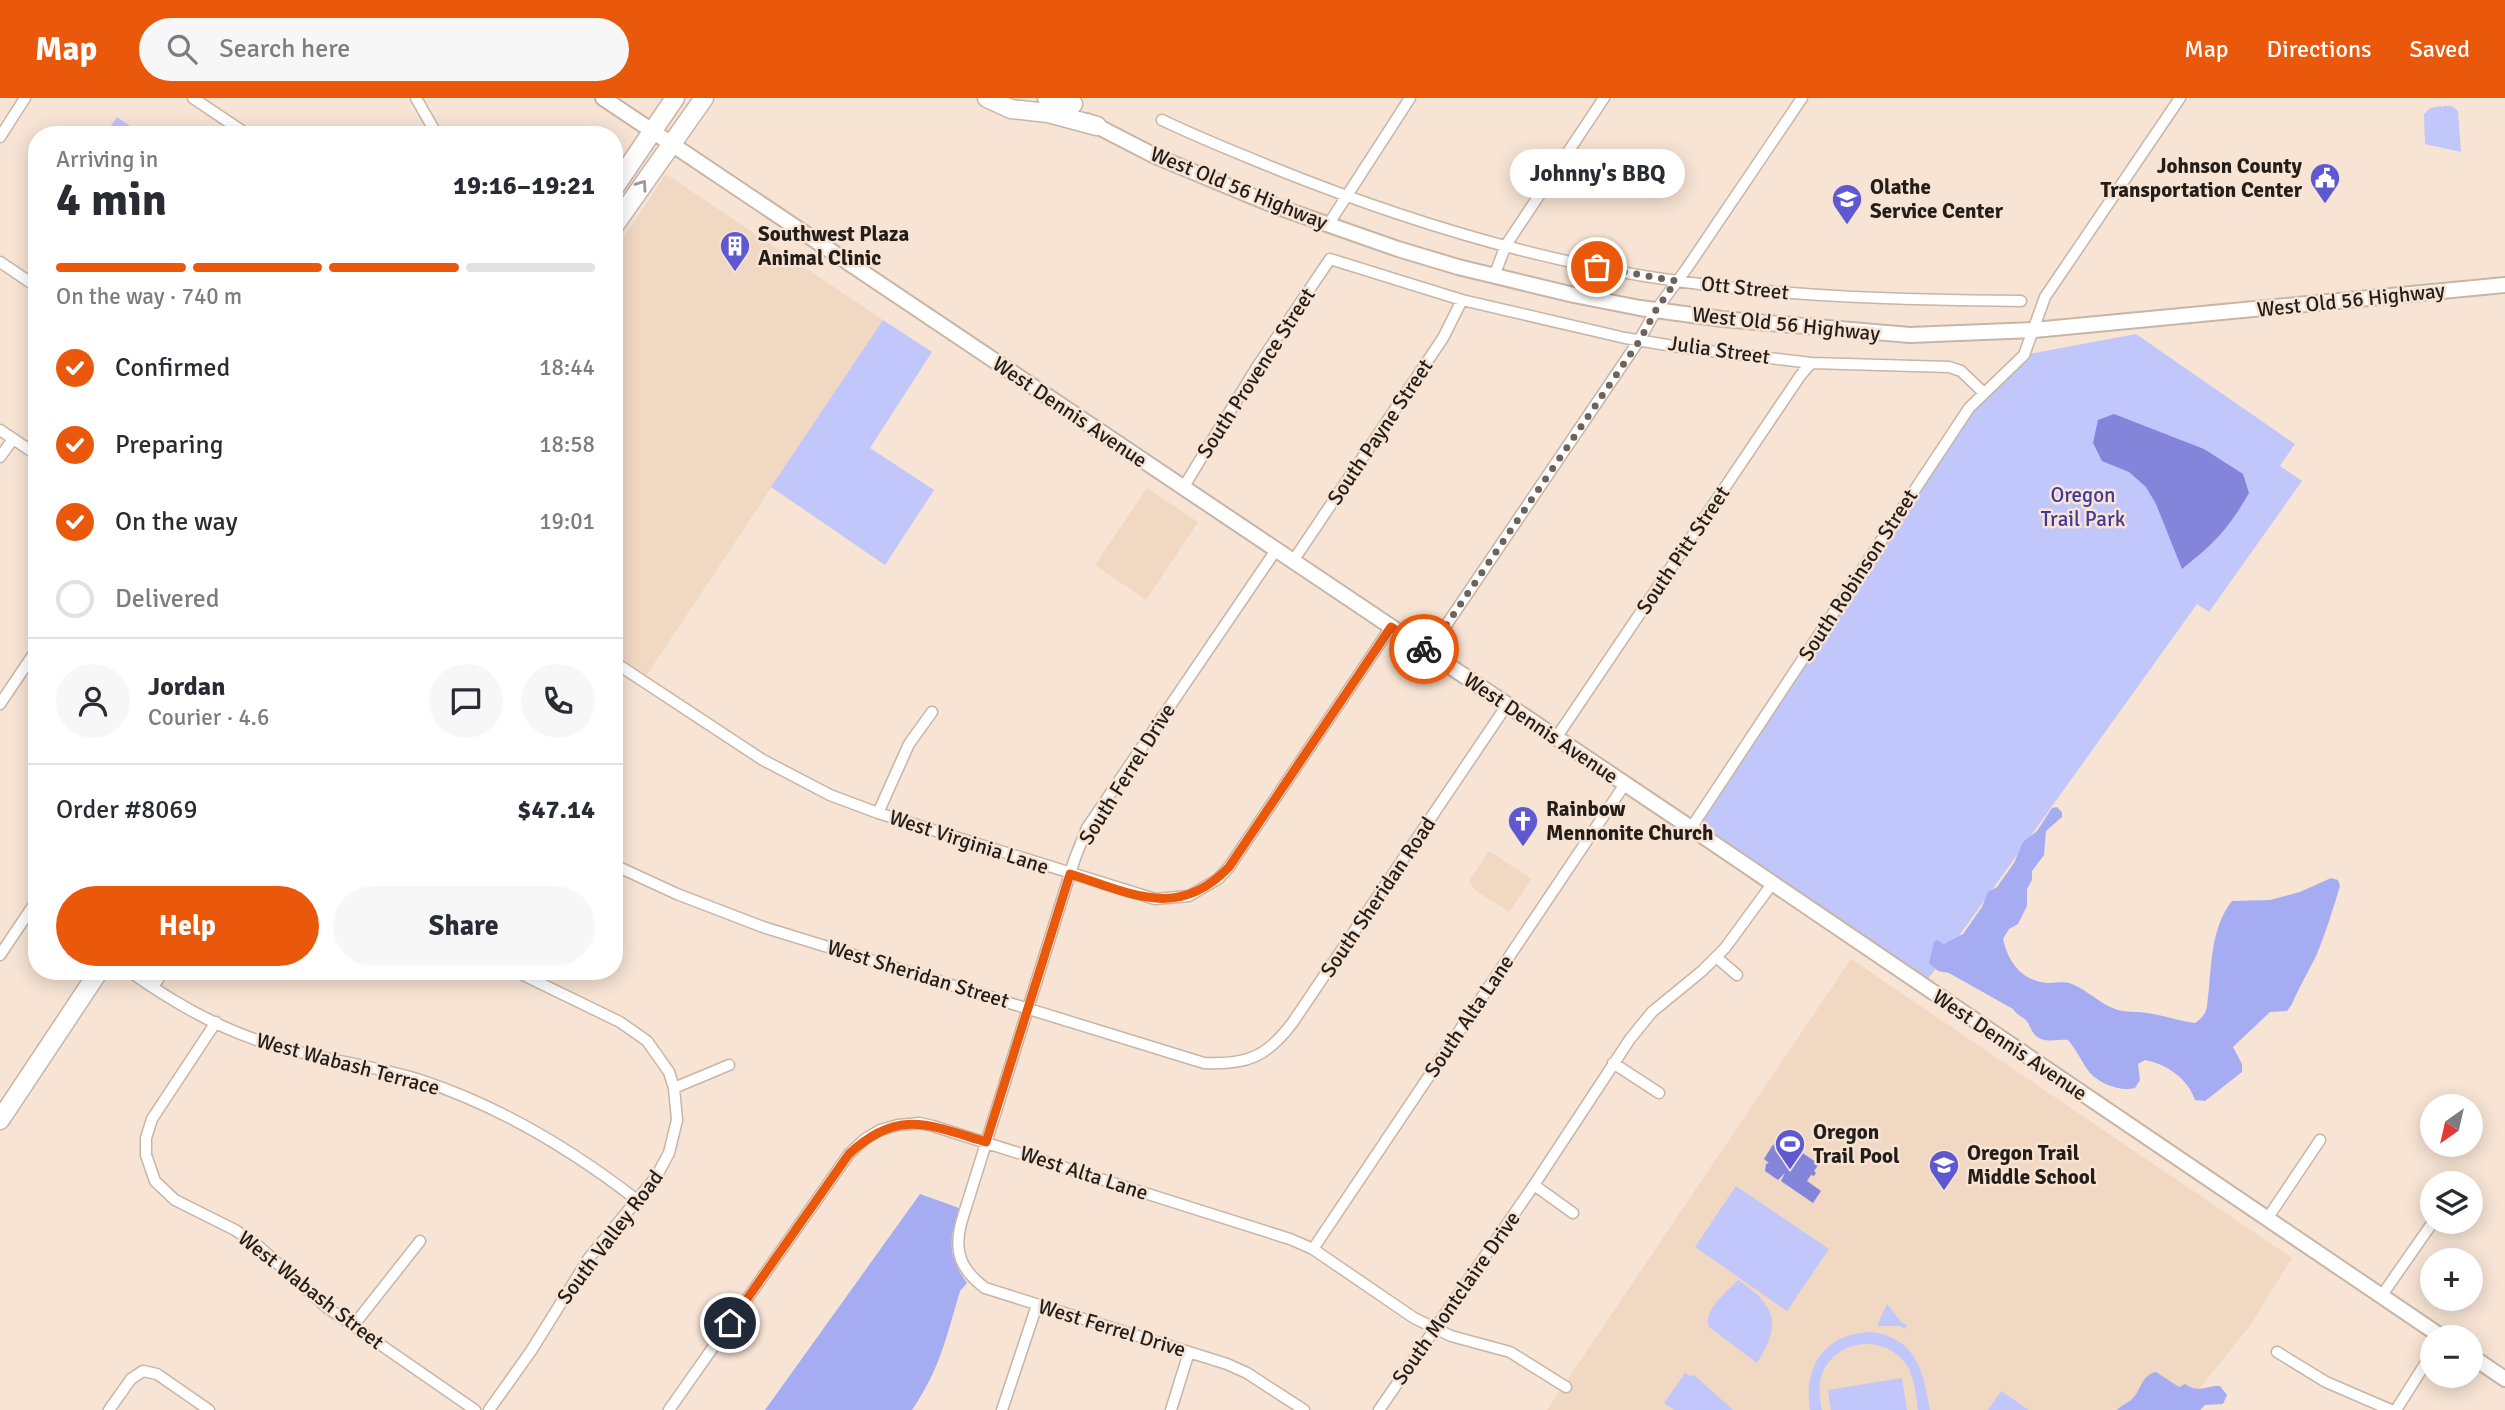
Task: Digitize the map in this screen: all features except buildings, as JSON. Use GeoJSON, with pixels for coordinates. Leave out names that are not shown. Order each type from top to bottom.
{"type":"FeatureCollection","features":[{"type":"Feature","properties":{"kind":"highway"},"geometry":{"type":"LineString","coordinates":[[623,175],[675,98]]}},
{"type":"Feature","properties":{"kind":"highway"},"geometry":{"type":"LineString","coordinates":[[623,213],[704,98]]}},
{"type":"Feature","properties":{"kind":"highway"},"geometry":{"type":"LineString","coordinates":[[987,98],[1011,109],[1048,113],[1097,126]]}},
{"type":"Feature","properties":{"kind":"highway"},"geometry":{"type":"LineString","coordinates":[[1047,98],[1068,101]]}},
{"type":"Feature","properties":{"kind":"highway"},"geometry":{"type":"LineString","coordinates":[[0,1120],[93,980]]}},
{"type":"Feature","properties":{"kind":"street"},"geometry":{"type":"LineString","coordinates":[[0,137],[25,98]]}},
{"type":"Feature","properties":{"kind":"street"},"geometry":{"type":"LineString","coordinates":[[193,98],[235,126]]}},
{"type":"Feature","properties":{"kind":"street"},"geometry":{"type":"LineString","coordinates":[[416,98],[432,126]]}},
{"type":"Feature","properties":{"kind":"street","name":"West Dennis Avenue"},"geometry":{"type":"LineString","coordinates":[[603,98],[1691,828],[2425,1325]]}},
{"type":"Feature","properties":{"kind":"street","name":"West Old 56 Highway"},"geometry":{"type":"LineString","coordinates":[[1041,98],[1180,167],[1328,225],[1398,249],[1574,295],[1722,319],[1910,335],[2034,330],[2505,285]]}},
{"type":"Feature","properties":{"kind":"street"},"geometry":{"type":"LineString","coordinates":[[1328,225],[1344,196],[1410,98]]}},
{"type":"Feature","properties":{"kind":"street"},"geometry":{"type":"LineString","coordinates":[[1494,276],[1506,245],[1604,98]]}},
{"type":"Feature","properties":{"kind":"street"},"geometry":{"type":"LineString","coordinates":[[1428,652],[1640,340],[1656,310],[1802,98]]}},
{"type":"Feature","properties":{"kind":"street","name":"South Robinson Street"},"geometry":{"type":"LineString","coordinates":[[1691,828],[1969,408],[2024,355],[2045,297],[2180,98]]}},
{"type":"Feature","properties":{"kind":"street","name":"West Old 56 Highway"},"geometry":{"type":"LineString","coordinates":[[1068,101],[1097,126]]}},
{"type":"Feature","properties":{"kind":"street","name":"Ott Street"},"geometry":{"type":"LineString","coordinates":[[1162,120],[1344,196],[1506,245],[1597,267],[1676,281],[1859,298],[2021,301]]}},
{"type":"Feature","properties":{"kind":"street","name":"South Provence Street"},"geometry":{"type":"LineString","coordinates":[[1183,488],[1257,368],[1330,259]]}},
{"type":"Feature","properties":{"kind":"street","name":"Julia Street"},"geometry":{"type":"LineString","coordinates":[[1330,259],[1462,300],[1640,340],[1811,363],[1949,367],[1961,372],[1984,393]]}},
{"type":"Feature","properties":{"kind":"street"},"geometry":{"type":"LineString","coordinates":[[0,262],[28,281]]}},
{"type":"Feature","properties":{"kind":"street","name":"South Payne Street"},"geometry":{"type":"LineString","coordinates":[[1293,561],[1443,338],[1462,300]]}},
{"type":"Feature","properties":{"kind":"street","name":"South Pitt Street"},"geometry":{"type":"LineString","coordinates":[[1556,738],[1811,363]]}},
{"type":"Feature","properties":{"kind":"street"},"geometry":{"type":"LineString","coordinates":[[0,430],[28,449]]}},
{"type":"Feature","properties":{"kind":"street"},"geometry":{"type":"LineString","coordinates":[[0,457],[13,439]]}},
{"type":"Feature","properties":{"kind":"street","name":"South Ferrel Drive"},"geometry":{"type":"LineString","coordinates":[[962,1220],[1070,874],[1087,828],[1276,550]]}},
{"type":"Feature","properties":{"kind":"street","name":"West Virginia Lane"},"geometry":{"type":"LineString","coordinates":[[623,668],[772,765],[830,795],[878,813],[1155,899],[1189,896],[1217,879],[1229,867],[1391,627]]}},
{"type":"Feature","properties":{"kind":"street"},"geometry":{"type":"LineString","coordinates":[[0,704],[28,662]]}},
{"type":"Feature","properties":{"kind":"street","name":"South Sheridan Road"},"geometry":{"type":"LineString","coordinates":[[1229,1064],[1254,1058],[1282,1038],[1507,705]]}},
{"type":"Feature","properties":{"kind":"street"},"geometry":{"type":"LineString","coordinates":[[878,813],[909,744],[932,712]]}},
{"type":"Feature","properties":{"kind":"street","name":"South Alta Lane"},"geometry":{"type":"LineString","coordinates":[[1313,1249],[1625,784]]}},
{"type":"Feature","properties":{"kind":"street","name":"West Sheridan Street"},"geometry":{"type":"LineString","coordinates":[[623,868],[677,894],[763,927],[1204,1063],[1229,1064]]}},
{"type":"Feature","properties":{"kind":"street","name":"South Montclaire Drive"},"geometry":{"type":"LineString","coordinates":[[1379,1410],[1534,1185],[1613,1063],[1652,1012],[1734,938],[1772,884]]}},
{"type":"Feature","properties":{"kind":"street"},"geometry":{"type":"LineString","coordinates":[[0,955],[28,913]]}},
{"type":"Feature","properties":{"kind":"street"},"geometry":{"type":"LineString","coordinates":[[1716,957],[1737,975]]}},
{"type":"Feature","properties":{"kind":"street","name":"West Wabash Terrace"},"geometry":{"type":"LineString","coordinates":[[142,980],[179,1004],[279,1047],[393,1072],[470,1099],[558,1143],[637,1200]]}},
{"type":"Feature","properties":{"kind":"street"},"geometry":{"type":"LineString","coordinates":[[153,987],[157,980]]}},
{"type":"Feature","properties":{"kind":"street","name":"South Valley Road"},"geometry":{"type":"LineString","coordinates":[[489,1410],[531,1351],[589,1258],[656,1177],[669,1153],[677,1120],[674,1088],[669,1072],[647,1041],[632,1029],[533,980]]}},
{"type":"Feature","properties":{"kind":"street","name":"West Wabash Street"},"geometry":{"type":"LineString","coordinates":[[216,1022],[152,1119],[146,1138],[146,1155],[155,1181],[175,1200],[235,1230],[256,1244],[320,1302],[475,1410]]}},
{"type":"Feature","properties":{"kind":"street"},"geometry":{"type":"LineString","coordinates":[[1613,1063],[1658,1093]]}},
{"type":"Feature","properties":{"kind":"street"},"geometry":{"type":"LineString","coordinates":[[674,1088],[729,1065]]}},
{"type":"Feature","properties":{"kind":"street","name":"West Alta Lane"},"geometry":{"type":"LineString","coordinates":[[669,1410],[849,1154],[880,1130],[898,1125],[919,1123],[986,1142],[1290,1239],[1313,1249]]}},
{"type":"Feature","properties":{"kind":"street"},"geometry":{"type":"LineString","coordinates":[[2267,1219],[2320,1140]]}},
{"type":"Feature","properties":{"kind":"street"},"geometry":{"type":"LineString","coordinates":[[1534,1185],[1573,1213]]}},
{"type":"Feature","properties":{"kind":"street","name":"West Ferrel Drive"},"geometry":{"type":"LineString","coordinates":[[962,1220],[958,1235],[962,1262],[971,1277],[985,1288],[1247,1373],[1304,1410]]}},
{"type":"Feature","properties":{"kind":"street"},"geometry":{"type":"LineString","coordinates":[[2382,1295],[2425,1234]]}},
{"type":"Feature","properties":{"kind":"street"},"geometry":{"type":"LineString","coordinates":[[353,1326],[420,1241]]}},
{"type":"Feature","properties":{"kind":"street"},"geometry":{"type":"LineString","coordinates":[[1313,1249],[1414,1318],[1451,1336],[1510,1352],[1566,1387]]}},
{"type":"Feature","properties":{"kind":"street"},"geometry":{"type":"LineString","coordinates":[[1002,1410],[1037,1305]]}},
{"type":"Feature","properties":{"kind":"street"},"geometry":{"type":"LineString","coordinates":[[1171,1410],[1189,1352]]}},
{"type":"Feature","properties":{"kind":"street"},"geometry":{"type":"LineString","coordinates":[[2277,1352],[2326,1382],[2394,1410],[2420,1371]]}},
{"type":"Feature","properties":{"kind":"street"},"geometry":{"type":"LineString","coordinates":[[2483,1364],[2505,1379]]}},
{"type":"Feature","properties":{"kind":"street"},"geometry":{"type":"LineString","coordinates":[[109,1410],[131,1379],[143,1371],[157,1374],[209,1410]]}},
{"type":"Feature","properties":{"kind":"shaded area"},"geometry":{"type":"Polygon","coordinates":[[[666,174],[883,320],[646,676],[623,660],[623,238],[666,174]]]}},
{"type":"Feature","properties":{"kind":"shaded area"},"geometry":{"type":"Polygon","coordinates":[[[2114,414],[2204,449],[2243,474],[2249,493],[2241,506],[2220,535],[2182,569],[2156,504],[2146,487],[2129,472],[2102,461],[2093,443],[2098,420],[2114,414]]]}},
{"type":"Feature","properties":{"kind":"shaded area"},"geometry":{"type":"Polygon","coordinates":[[[1147,488],[1198,522],[1146,600],[1095,565],[1147,488]]]}},
{"type":"Feature","properties":{"kind":"shaded area"},"geometry":{"type":"Polygon","coordinates":[[[2057,807],[2062,812],[2062,817],[2046,831],[2044,855],[2032,871],[2032,880],[2027,889],[2027,906],[2018,924],[2009,929],[2003,939],[2005,947],[2018,970],[2032,979],[2072,984],[2119,1010],[2195,1023],[2206,1009],[2215,938],[2232,901],[2270,900],[2300,892],[2331,878],[2338,880],[2340,886],[2317,954],[2292,1004],[2287,1011],[2270,1012],[2233,1047],[2242,1064],[2242,1072],[2205,1101],[2195,1100],[2187,1085],[2176,1074],[2145,1060],[2138,1064],[2140,1080],[2135,1088],[2123,1089],[2105,1084],[2090,1073],[2068,1040],[2039,1038],[2026,1020],[2013,1009],[1949,973],[1938,971],[1929,963],[1934,942],[1937,940],[1944,944],[1963,934],[1982,907],[1988,892],[1997,887],[2014,863],[2023,842],[2037,831],[2052,808],[2057,807]]]}},
{"type":"Feature","properties":{"kind":"shaded area"},"geometry":{"type":"Polygon","coordinates":[[[1489,851],[1532,879],[1509,912],[1475,890],[1469,881],[1489,851]]]}},
{"type":"Feature","properties":{"kind":"shaded area","name":"Oregon Trail Middle School"},"geometry":{"type":"Polygon","coordinates":[[[1851,959],[2292,1258],[2249,1327],[2185,1410],[1547,1410],[1851,959]]]}},
{"type":"Feature","properties":{"kind":"shaded area","name":"Oregon Trail Pool"},"geometry":{"type":"Polygon","coordinates":[[[1782,1138],[1794,1159],[1801,1152],[1819,1164],[1814,1176],[1811,1175],[1807,1181],[1821,1191],[1813,1203],[1781,1181],[1785,1173],[1778,1180],[1765,1171],[1766,1164],[1769,1163],[1764,1159],[1772,1146],[1782,1138]]]}},
{"type":"Feature","properties":{"kind":"shaded area"},"geometry":{"type":"Polygon","coordinates":[[[920,1194],[959,1208],[953,1229],[952,1247],[956,1264],[967,1283],[960,1291],[936,1367],[912,1410],[765,1410],[920,1194]]]}},
{"type":"Feature","properties":{"kind":"shaded area"},"geometry":{"type":"Polygon","coordinates":[[[2156,1372],[2179,1387],[2185,1384],[2198,1389],[2220,1386],[2227,1395],[2223,1404],[2205,1405],[2200,1410],[2117,1410],[2135,1395],[2147,1377],[2156,1372]]]}},
{"type":"Feature","properties":{"kind":"green space"},"geometry":{"type":"Polygon","coordinates":[[[2452,106],[2458,111],[2461,152],[2425,144],[2424,114],[2430,108],[2452,106]]]}},
{"type":"Feature","properties":{"kind":"green space"},"geometry":{"type":"Polygon","coordinates":[[[117,117],[130,126],[111,126],[117,117]]]}},
{"type":"Feature","properties":{"kind":"green space"},"geometry":{"type":"Polygon","coordinates":[[[883,320],[932,352],[870,448],[934,490],[885,565],[771,487],[883,320]]]}},
{"type":"Feature","properties":{"kind":"green space","name":"Oregon Trail Park"},"geometry":{"type":"Polygon","coordinates":[[[2136,334],[2295,444],[2280,466],[2302,481],[2209,612],[2197,604],[1923,986],[1691,828],[1969,408],[2024,355],[2136,334]]]}},
{"type":"Feature","properties":{"kind":"green space"},"geometry":{"type":"Polygon","coordinates":[[[1736,1186],[1829,1249],[1787,1311],[1695,1247],[1736,1186]]]}},
{"type":"Feature","properties":{"kind":"green space"},"geometry":{"type":"Polygon","coordinates":[[[1738,1280],[1761,1298],[1771,1316],[1770,1337],[1757,1363],[1709,1327],[1709,1314],[1738,1280]]]}},
{"type":"Feature","properties":{"kind":"green space"},"geometry":{"type":"Polygon","coordinates":[[[1887,1304],[1902,1323],[1907,1325],[1905,1329],[1900,1326],[1877,1326],[1887,1304]]]}},
{"type":"Feature","properties":{"kind":"green space"},"geometry":{"type":"Polygon","coordinates":[[[1872,1332],[1887,1336],[1908,1349],[1920,1370],[1930,1410],[1918,1410],[1912,1377],[1899,1356],[1887,1348],[1861,1344],[1848,1347],[1827,1364],[1820,1385],[1822,1410],[1810,1410],[1810,1379],[1821,1355],[1842,1338],[1872,1332]]]}},
{"type":"Feature","properties":{"kind":"green space"},"geometry":{"type":"Polygon","coordinates":[[[1685,1373],[1692,1377],[1694,1375],[1733,1410],[1674,1410],[1664,1403],[1685,1373]]]}},
{"type":"Feature","properties":{"kind":"green space"},"geometry":{"type":"Polygon","coordinates":[[[1902,1378],[1907,1410],[1831,1410],[1828,1390],[1902,1378]]]}},
{"type":"Feature","properties":{"kind":"green space"},"geometry":{"type":"Polygon","coordinates":[[[2001,1391],[2029,1410],[1988,1410],[2001,1391]]]}},
{"type":"Feature","properties":{"kind":"way so far"},"geometry":{"type":"LineString","coordinates":[[1424,649],[1428,652],[1640,340],[1676,281],[1597,267]]}},
{"type":"Feature","properties":{"kind":"place","name":"Johnson County Transportation Center"},"geometry":{"type":"Point","coordinates":[2325,205]}},
{"type":"Feature","properties":{"kind":"place","name":"Olathe Service Center"},"geometry":{"type":"Point","coordinates":[1847,226]}},
{"type":"Feature","properties":{"kind":"place","name":"Johnny's BBQ"},"geometry":{"type":"Point","coordinates":[1597,267]}},
{"type":"Feature","properties":{"kind":"place","name":"Southwest Plaza Animal Clinic"},"geometry":{"type":"Point","coordinates":[735,273]}},
{"type":"Feature","properties":{"kind":"place","name":"Rainbow Mennonite Church"},"geometry":{"type":"Point","coordinates":[1523,848]}},
{"type":"Feature","properties":{"kind":"place","name":"Oregon Trail Pool"},"geometry":{"type":"Point","coordinates":[1790,1171]}},
{"type":"Feature","properties":{"kind":"place","name":"Oregon Trail Middle School"},"geometry":{"type":"Point","coordinates":[1944,1192]}},
{"type":"Feature","properties":{"kind":"route"},"geometry":{"type":"LineString","coordinates":[[730,1323],[849,1154],[865,1139],[880,1130],[919,1123],[986,1142],[1070,874],[1155,899],[1189,896],[1203,889],[1229,867],[1391,627],[1424,649]]}}]}
